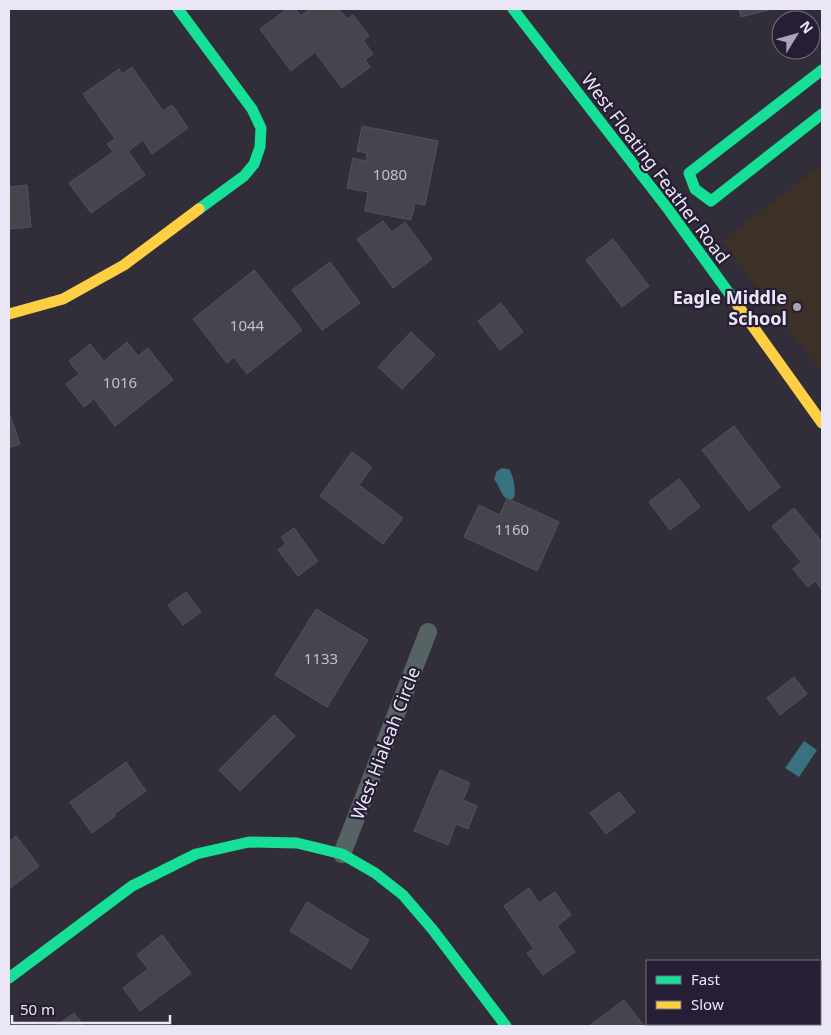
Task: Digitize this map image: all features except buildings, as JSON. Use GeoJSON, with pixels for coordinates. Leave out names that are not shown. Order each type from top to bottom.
{"type":"FeatureCollection","features":[{"type":"Feature","properties":{"kind":"street"},"geometry":{"type":"LineString","coordinates":[[9,314],[63,299],[124,265],[244,176],[254,164],[260,147],[261,128],[252,109],[178,9]]}},
{"type":"Feature","properties":{"kind":"street","name":"West Floating Feather Road"},"geometry":{"type":"LineString","coordinates":[[513,9],[672,207],[822,423]]}},
{"type":"Feature","properties":{"kind":"street"},"geometry":{"type":"LineString","coordinates":[[822,70],[689,174],[692,192],[711,201],[822,114]]}},
{"type":"Feature","properties":{"kind":"street","name":"West Hialeah Circle"},"geometry":{"type":"LineString","coordinates":[[342,854],[428,632]]}},
{"type":"Feature","properties":{"kind":"street"},"geometry":{"type":"LineString","coordinates":[[9,978],[132,886],[196,854],[249,842],[297,843],[342,854],[375,873],[403,894],[434,930],[506,1026]]}},
{"type":"Feature","properties":{"kind":"shaded area","name":"Eagle Middle School"},"geometry":{"type":"Polygon","coordinates":[[[822,164],[822,373],[722,241],[822,164]]]}},
{"type":"Feature","properties":{"kind":"water"},"geometry":{"type":"Polygon","coordinates":[[[502,468],[509,469],[514,483],[514,498],[509,501],[502,494],[494,479],[497,471],[502,468]]]}},
{"type":"Feature","properties":{"kind":"water"},"geometry":{"type":"Polygon","coordinates":[[[804,741],[817,750],[799,777],[785,768],[804,741]]]}},
{"type":"Feature","properties":{"kind":"traffic: fast"},"geometry":{"type":"LineString","coordinates":[[178,9],[252,109],[261,128],[260,147],[254,164],[244,176],[199,209]]}},
{"type":"Feature","properties":{"kind":"traffic: fast"},"geometry":{"type":"LineString","coordinates":[[513,9],[668,209],[734,300]]}},
{"type":"Feature","properties":{"kind":"traffic: fast"},"geometry":{"type":"LineString","coordinates":[[822,70],[689,173],[695,189],[711,201],[822,114]]}},
{"type":"Feature","properties":{"kind":"traffic: fast"},"geometry":{"type":"LineString","coordinates":[[9,978],[132,886],[196,854],[249,842],[297,843],[342,854],[375,873],[403,895],[433,930],[506,1026]]}},
{"type":"Feature","properties":{"kind":"traffic: slow"},"geometry":{"type":"LineString","coordinates":[[9,314],[63,299],[124,265],[199,209]]}},
{"type":"Feature","properties":{"kind":"traffic: slow"},"geometry":{"type":"LineString","coordinates":[[734,300],[822,423]]}},
{"type":"Feature","properties":{"kind":"place","name":"Eagle Middle School"},"geometry":{"type":"Point","coordinates":[797,307]}}]}
